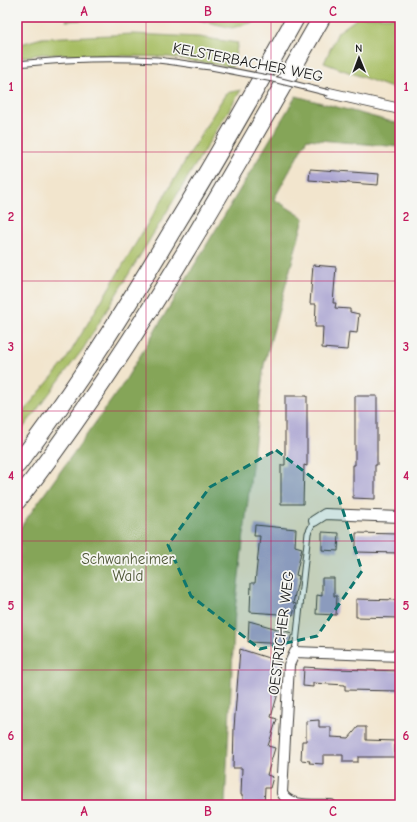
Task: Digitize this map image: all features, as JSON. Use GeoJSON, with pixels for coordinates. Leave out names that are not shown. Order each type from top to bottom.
{"type":"FeatureCollection","features":[{"type":"Feature","properties":{"kind":"highway"},"geometry":{"type":"LineString","coordinates":[[17,465],[80,378],[131,301],[296,17]]}},
{"type":"Feature","properties":{"kind":"highway"},"geometry":{"type":"LineString","coordinates":[[17,501],[41,471],[100,387],[149,312],[227,182],[322,17]]}},
{"type":"Feature","properties":{"kind":"street","name":"KELSTERBACHER WEG"},"geometry":{"type":"LineString","coordinates":[[330,93],[400,109]]}},
{"type":"Feature","properties":{"kind":"street"},"geometry":{"type":"LineString","coordinates":[[314,521],[325,514],[400,517]]}},
{"type":"Feature","properties":{"kind":"street"},"geometry":{"type":"LineString","coordinates":[[295,652],[400,656]]}},
{"type":"Feature","properties":{"kind":"street","name":"OESTRICHER WEG"},"geometry":{"type":"LineString","coordinates":[[295,652],[289,665],[282,793],[284,798],[294,803],[331,805]]}},
{"type":"Feature","properties":{"kind":"lane","name":"KELSTERBACHER WEG"},"geometry":{"type":"LineString","coordinates":[[17,64],[62,59],[157,60],[211,67],[273,79],[330,93]]}},
{"type":"Feature","properties":{"kind":"lane","name":"OESTRICHER WEG"},"geometry":{"type":"LineString","coordinates":[[295,652],[308,533],[314,521]]}},
{"type":"Feature","properties":{"kind":"highlighted area"},"geometry":{"type":"Polygon","coordinates":[[[276,450],[339,498],[362,571],[317,636],[260,649],[191,596],[168,545],[210,487],[276,450]]]}},
{"type":"Feature","properties":{"kind":"green space"},"geometry":{"type":"Polygon","coordinates":[[[68,17],[96,17],[95,19],[66,21],[68,17]]]}},
{"type":"Feature","properties":{"kind":"green space"},"geometry":{"type":"Polygon","coordinates":[[[200,17],[273,17],[232,28],[199,20],[200,17]]]}},
{"type":"Feature","properties":{"kind":"green space"},"geometry":{"type":"Polygon","coordinates":[[[359,17],[400,17],[400,91],[324,63],[338,32],[359,17]]]}},
{"type":"Feature","properties":{"kind":"green space"},"geometry":{"type":"Polygon","coordinates":[[[133,34],[199,37],[238,43],[232,67],[168,57],[41,54],[17,58],[17,45],[42,38],[133,34]]]}},
{"type":"Feature","properties":{"kind":"green space"},"geometry":{"type":"Polygon","coordinates":[[[241,90],[83,349],[17,436],[17,419],[64,363],[226,93],[241,90]]]}},
{"type":"Feature","properties":{"kind":"green space","name":"Schwanheimer Wald"},"geometry":{"type":"Polygon","coordinates":[[[296,96],[400,124],[400,147],[307,139],[274,199],[304,218],[264,365],[235,610],[225,805],[17,805],[17,532],[123,384],[296,96]]]}},
{"type":"Feature","properties":{"kind":"building"},"geometry":{"type":"Polygon","coordinates":[[[310,169],[379,174],[378,185],[309,180],[310,169]]]}},
{"type":"Feature","properties":{"kind":"building"},"geometry":{"type":"Polygon","coordinates":[[[313,265],[336,267],[333,303],[336,303],[335,308],[350,309],[350,312],[359,314],[357,333],[349,332],[347,350],[322,348],[323,327],[315,327],[316,304],[310,304],[313,265]]]}},
{"type":"Feature","properties":{"kind":"building"},"geometry":{"type":"Polygon","coordinates":[[[285,396],[307,396],[307,466],[304,465],[303,504],[281,504],[281,465],[285,465],[285,396]]]}},
{"type":"Feature","properties":{"kind":"building"},"geometry":{"type":"Polygon","coordinates":[[[355,396],[377,396],[377,465],[375,465],[375,499],[353,498],[353,465],[355,465],[355,396]]]}},
{"type":"Feature","properties":{"kind":"building"},"geometry":{"type":"Polygon","coordinates":[[[255,525],[296,529],[295,546],[302,548],[296,575],[299,576],[293,603],[296,604],[293,615],[250,612],[251,583],[255,583],[260,536],[254,536],[255,525]]]}},
{"type":"Feature","properties":{"kind":"building"},"geometry":{"type":"Polygon","coordinates":[[[322,532],[339,533],[338,551],[322,550],[322,532]]]}},
{"type":"Feature","properties":{"kind":"building"},"geometry":{"type":"Polygon","coordinates":[[[356,533],[399,534],[399,553],[356,552],[356,533]]]}},
{"type":"Feature","properties":{"kind":"building"},"geometry":{"type":"Polygon","coordinates":[[[322,578],[334,578],[334,596],[337,596],[336,615],[316,614],[317,595],[322,596],[322,578]]]}},
{"type":"Feature","properties":{"kind":"building"},"geometry":{"type":"Polygon","coordinates":[[[356,599],[400,600],[400,618],[356,617],[356,599]]]}},
{"type":"Feature","properties":{"kind":"building"},"geometry":{"type":"Polygon","coordinates":[[[249,621],[292,633],[289,644],[248,642],[249,621]]]}},
{"type":"Feature","properties":{"kind":"building"},"geometry":{"type":"Polygon","coordinates":[[[240,649],[281,662],[273,689],[279,690],[271,717],[277,719],[268,746],[275,748],[267,775],[273,777],[270,788],[265,788],[264,805],[243,805],[243,795],[241,795],[242,768],[233,768],[234,728],[240,649]]]}},
{"type":"Feature","properties":{"kind":"building"},"geometry":{"type":"Polygon","coordinates":[[[304,667],[400,671],[400,691],[345,690],[345,685],[313,683],[313,687],[303,686],[304,667]]]}},
{"type":"Feature","properties":{"kind":"building"},"geometry":{"type":"Polygon","coordinates":[[[319,720],[319,727],[331,727],[331,737],[349,738],[358,727],[366,727],[366,740],[395,741],[395,757],[358,757],[358,762],[343,762],[343,755],[323,755],[323,764],[309,763],[310,761],[301,760],[302,741],[306,741],[306,721],[319,720]]]}}]}
